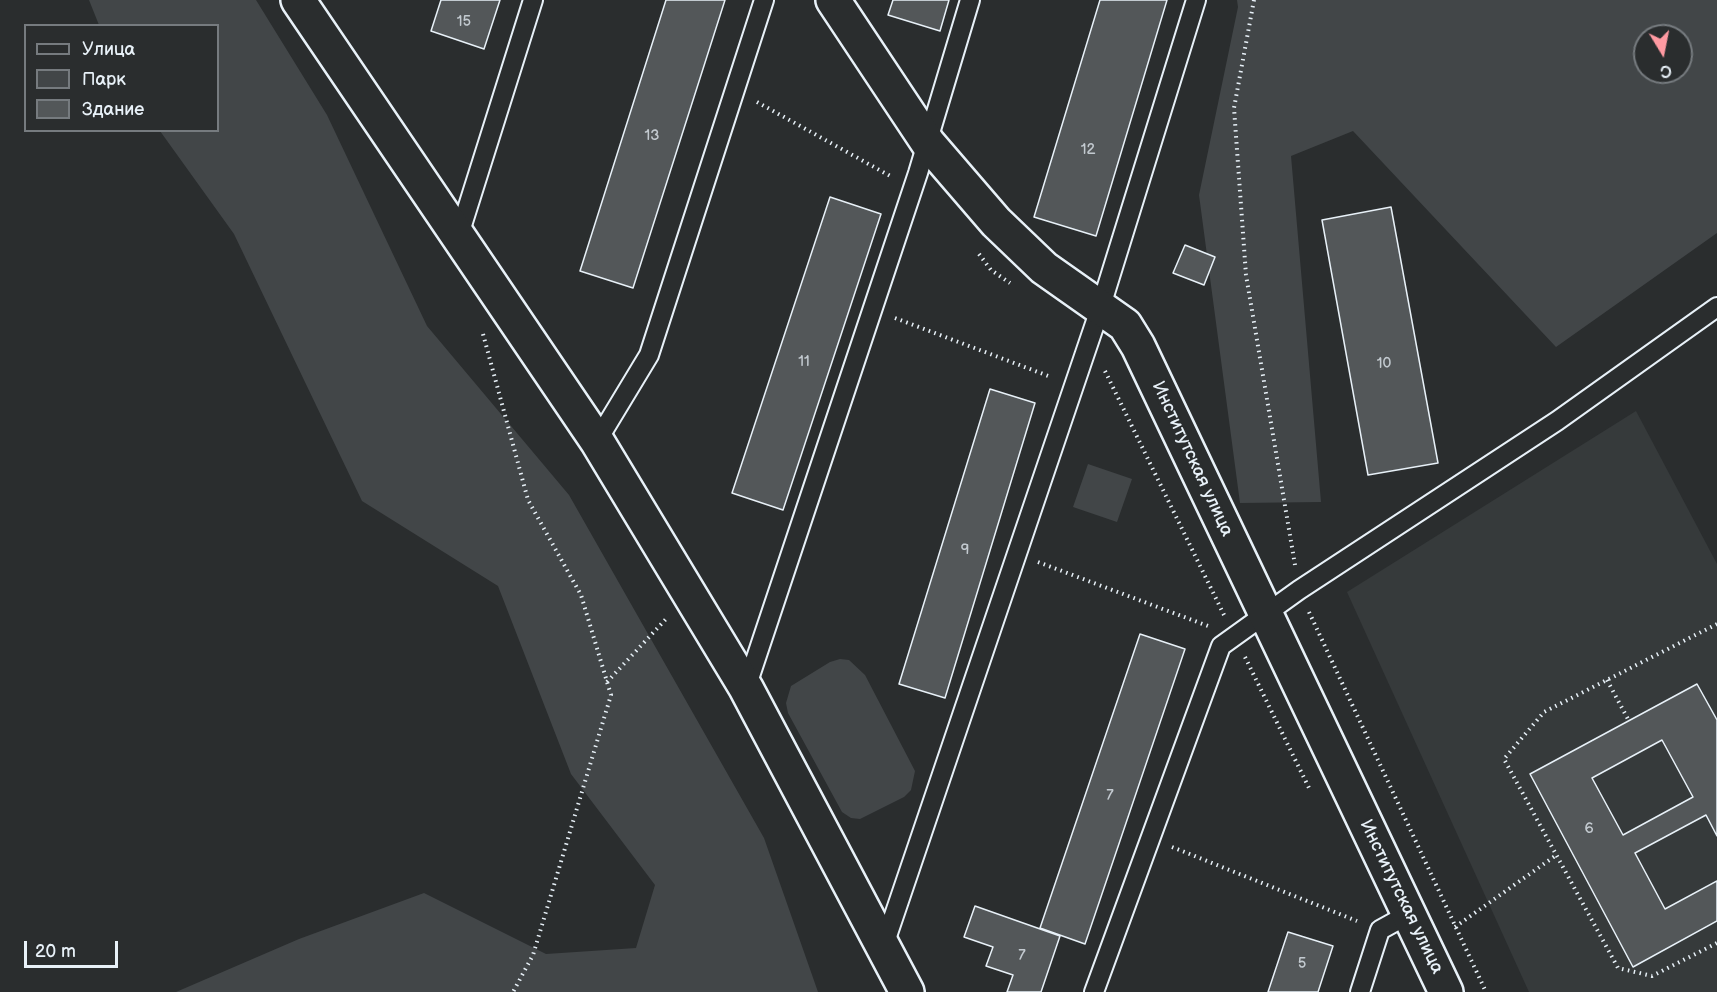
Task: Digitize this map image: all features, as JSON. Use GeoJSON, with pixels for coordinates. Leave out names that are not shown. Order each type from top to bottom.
{"type":"FeatureCollection","features":[{"type":"Feature","properties":{"kind":"street","name":"Институтская улица"},"geometry":{"type":"LineString","coordinates":[[833,0],[928,143],[996,222],[1044,268],[1095,324],[1125,325],[1138,346],[1446,992]]}},
{"type":"Feature","properties":{"kind":"street"},"geometry":{"type":"LineString","coordinates":[[304,4],[458,238],[597,441],[746,688],[907,992]]}},
{"type":"Feature","properties":{"kind":"lane"},"geometry":{"type":"LineString","coordinates":[[458,238],[533,0]]}},
{"type":"Feature","properties":{"kind":"lane"},"geometry":{"type":"LineString","coordinates":[[597,441],[649,355],[764,0]]}},
{"type":"Feature","properties":{"kind":"lane"},"geometry":{"type":"LineString","coordinates":[[746,688],[928,143],[970,0]]}},
{"type":"Feature","properties":{"kind":"lane"},"geometry":{"type":"LineString","coordinates":[[884,945],[1095,324],[1196,0]]}},
{"type":"Feature","properties":{"kind":"lane"},"geometry":{"type":"LineString","coordinates":[[1094,992],[1221,646],[1299,590],[1557,421],[1717,307]]}},
{"type":"Feature","properties":{"kind":"lane"},"geometry":{"type":"LineString","coordinates":[[1360,992],[1380,930],[1409,914]]}},
{"type":"Feature","properties":{"kind":"path"},"geometry":{"type":"LineString","coordinates":[[1254,0],[1234,108],[1246,275],[1299,590],[1486,992]]}},
{"type":"Feature","properties":{"kind":"path"},"geometry":{"type":"LineString","coordinates":[[735,91],[913,188]]}},
{"type":"Feature","properties":{"kind":"path"},"geometry":{"type":"LineString","coordinates":[[978,253],[991,270],[1018,289]]}},
{"type":"Feature","properties":{"kind":"path"},"geometry":{"type":"LineString","coordinates":[[872,310],[1074,386]]}},
{"type":"Feature","properties":{"kind":"path"},"geometry":{"type":"LineString","coordinates":[[1095,324],[1234,636],[1312,794]]}},
{"type":"Feature","properties":{"kind":"path"},"geometry":{"type":"LineString","coordinates":[[483,332],[528,500],[581,595],[611,695],[533,955],[513,992]]}},
{"type":"Feature","properties":{"kind":"path"},"geometry":{"type":"LineString","coordinates":[[1017,554],[1234,636]]}},
{"type":"Feature","properties":{"kind":"path"},"geometry":{"type":"LineString","coordinates":[[607,682],[689,594]]}},
{"type":"Feature","properties":{"kind":"path"},"geometry":{"type":"LineString","coordinates":[[1717,624],[1544,712],[1504,759],[1618,968],[1652,976],[1717,943]]}},
{"type":"Feature","properties":{"kind":"path"},"geometry":{"type":"LineString","coordinates":[[1608,680],[1629,721]]}},
{"type":"Feature","properties":{"kind":"path"},"geometry":{"type":"LineString","coordinates":[[1150,838],[1380,930]]}},
{"type":"Feature","properties":{"kind":"path"},"geometry":{"type":"LineString","coordinates":[[1425,948],[1555,856]]}},
{"type":"Feature","properties":{"kind":"shaded area"},"geometry":{"type":"Polygon","coordinates":[[[1636,411],[1717,564],[1717,992],[1529,992],[1347,592],[1636,411]]]}},
{"type":"Feature","properties":{"kind":"green space"},"geometry":{"type":"Polygon","coordinates":[[[89,0],[256,0],[327,115],[427,326],[569,495],[764,838],[818,992],[176,992],[299,939],[424,893],[546,954],[636,948],[655,885],[571,774],[498,586],[362,501],[234,234],[161,132],[219,132],[219,24],[99,24],[89,0]]]}},
{"type":"Feature","properties":{"kind":"green space"},"geometry":{"type":"Polygon","coordinates":[[[1237,0],[1717,0],[1717,233],[1556,347],[1353,131],[1291,156],[1321,502],[1240,503],[1199,195],[1238,7],[1237,0]]]}},
{"type":"Feature","properties":{"kind":"green space"},"geometry":{"type":"Polygon","coordinates":[[[1088,464],[1132,479],[1117,522],[1073,507],[1088,464]]]}},
{"type":"Feature","properties":{"kind":"green space"},"geometry":{"type":"Polygon","coordinates":[[[840,659],[849,660],[865,675],[915,771],[911,790],[904,797],[860,819],[851,818],[842,812],[788,713],[786,703],[791,686],[830,662],[840,659]]]}},
{"type":"Feature","properties":{"kind":"building"},"geometry":{"type":"Polygon","coordinates":[[[441,0],[500,0],[484,49],[431,31],[441,0]]]}},
{"type":"Feature","properties":{"kind":"building"},"geometry":{"type":"Polygon","coordinates":[[[666,0],[725,0],[633,288],[580,271],[666,0]]]}},
{"type":"Feature","properties":{"kind":"building"},"geometry":{"type":"Polygon","coordinates":[[[893,0],[949,0],[940,31],[888,15],[893,0]]]}},
{"type":"Feature","properties":{"kind":"building"},"geometry":{"type":"Polygon","coordinates":[[[1100,0],[1167,0],[1096,236],[1034,217],[1100,0]]]}},
{"type":"Feature","properties":{"kind":"building"},"geometry":{"type":"Polygon","coordinates":[[[830,197],[881,214],[783,510],[732,493],[830,197]]]}},
{"type":"Feature","properties":{"kind":"building"},"geometry":{"type":"Polygon","coordinates":[[[1391,207],[1438,463],[1368,475],[1322,220],[1391,207]]]}},
{"type":"Feature","properties":{"kind":"building"},"geometry":{"type":"Polygon","coordinates":[[[1185,245],[1215,257],[1204,285],[1173,273],[1185,245]]]}},
{"type":"Feature","properties":{"kind":"building"},"geometry":{"type":"Polygon","coordinates":[[[990,389],[1035,403],[945,698],[899,684],[990,389]]]}},
{"type":"Feature","properties":{"kind":"building"},"geometry":{"type":"Polygon","coordinates":[[[1140,634],[1185,649],[1085,944],[1040,928],[1140,634]]]}},
{"type":"Feature","properties":{"kind":"building"},"geometry":{"type":"Polygon","coordinates":[[[1697,684],[1717,720],[1717,836],[1706,815],[1635,853],[1665,909],[1717,881],[1717,921],[1633,967],[1530,774],[1697,684]],[[1662,740],[1592,778],[1623,835],[1693,797],[1662,740]]]}},
{"type":"Feature","properties":{"kind":"building"},"geometry":{"type":"Polygon","coordinates":[[[975,906],[1060,936],[1041,992],[1007,992],[1013,975],[986,966],[993,947],[964,937],[975,906]]]}},
{"type":"Feature","properties":{"kind":"building"},"geometry":{"type":"Polygon","coordinates":[[[1288,932],[1333,946],[1318,992],[1268,992],[1288,932]]]}}]}
